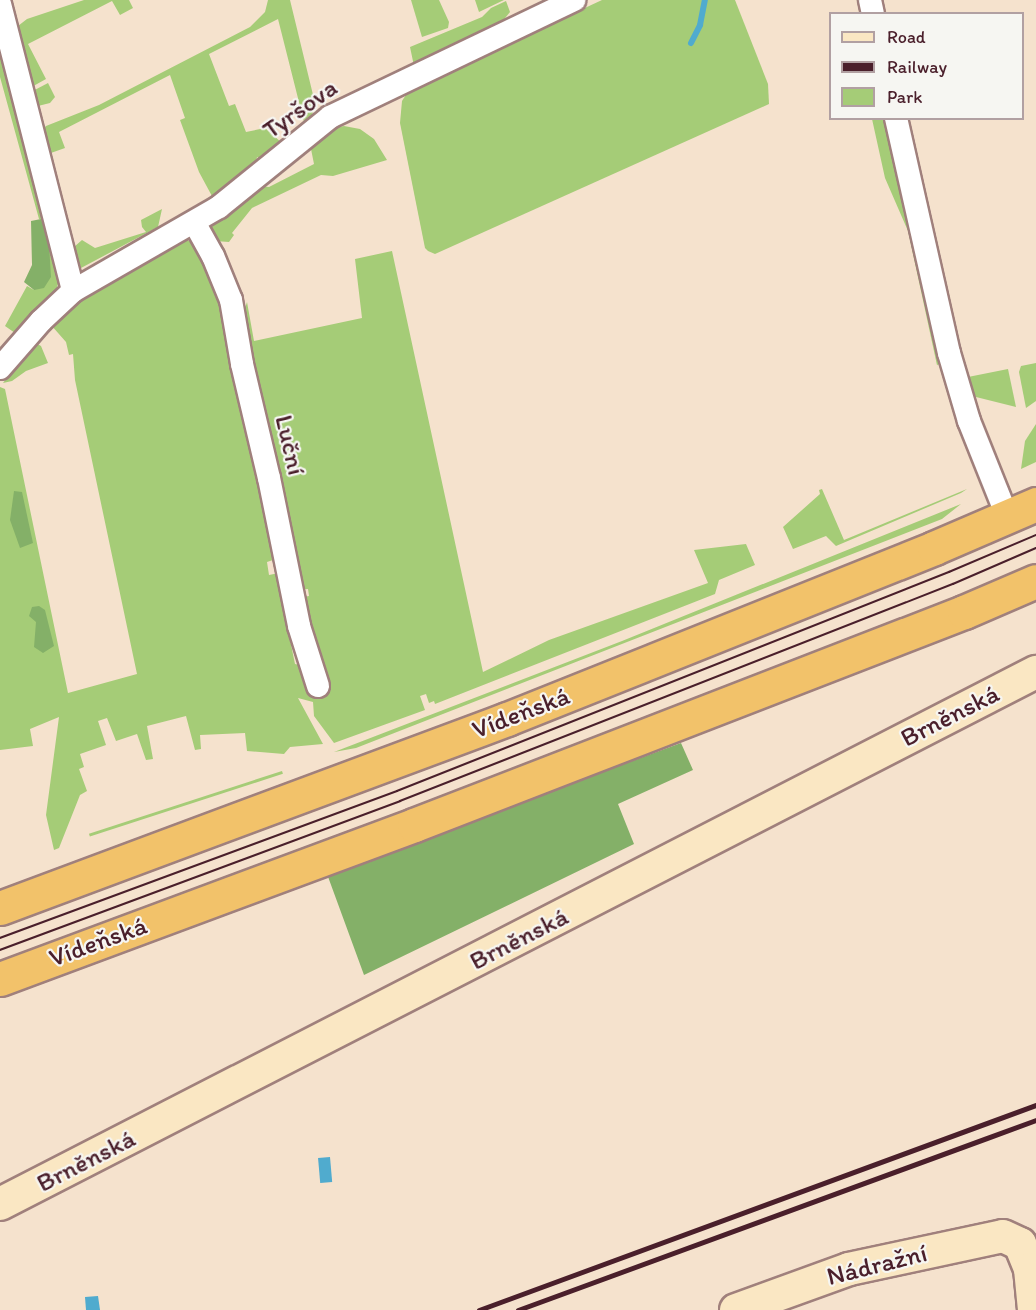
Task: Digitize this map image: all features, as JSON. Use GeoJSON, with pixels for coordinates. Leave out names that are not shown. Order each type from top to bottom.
{"type":"FeatureCollection","features":[{"type":"Feature","properties":{"kind":"highway","name":"Vídeňská"},"geometry":{"type":"LineString","coordinates":[[0,908],[507,719],[934,548],[1022,510]]}},
{"type":"Feature","properties":{"kind":"highway","name":"Vídeňská"},"geometry":{"type":"LineString","coordinates":[[0,979],[425,821],[953,617],[1036,581]]}},
{"type":"Feature","properties":{"kind":"street","name":"Tyršova"},"geometry":{"type":"LineString","coordinates":[[0,368],[40,321],[74,291],[219,207],[330,117],[574,0]]}},
{"type":"Feature","properties":{"kind":"street"},"geometry":{"type":"LineString","coordinates":[[0,4],[74,291]]}},
{"type":"Feature","properties":{"kind":"street"},"geometry":{"type":"LineString","coordinates":[[896,120],[952,364],[969,421],[1022,510]]}},
{"type":"Feature","properties":{"kind":"street","name":"Luční"},"geometry":{"type":"LineString","coordinates":[[194,222],[213,256],[231,300],[298,626],[318,686]]}},
{"type":"Feature","properties":{"kind":"street","name":"Brněnská"},"geometry":{"type":"LineString","coordinates":[[0,1204],[1036,672]]}},
{"type":"Feature","properties":{"kind":"street","name":"Nádražní"},"geometry":{"type":"LineString","coordinates":[[736,1310],[849,1269],[1003,1236],[1020,1244],[1030,1269],[1034,1310]]}},
{"type":"Feature","properties":{"kind":"green space"},"geometry":{"type":"Polygon","coordinates":[[[84,0],[129,0],[133,8],[120,15],[112,1],[28,44],[46,79],[28,89],[15,33],[18,26],[27,19],[84,0]]]}},
{"type":"Feature","properties":{"kind":"green space"},"geometry":{"type":"Polygon","coordinates":[[[268,0],[290,0],[315,103],[311,119],[305,126],[278,19],[209,54],[229,106],[235,104],[246,132],[265,128],[282,143],[262,160],[257,157],[256,163],[213,198],[199,172],[180,120],[185,118],[170,75],[59,132],[65,148],[48,154],[43,129],[46,126],[99,105],[250,27],[265,12],[268,0]]]}},
{"type":"Feature","properties":{"kind":"green space"},"geometry":{"type":"Polygon","coordinates":[[[411,0],[439,0],[449,22],[448,28],[422,37],[411,0]]]}},
{"type":"Feature","properties":{"kind":"green space"},"geometry":{"type":"Polygon","coordinates":[[[475,0],[504,0],[479,12],[475,0]]]}},
{"type":"Feature","properties":{"kind":"green space"},"geometry":{"type":"Polygon","coordinates":[[[602,0],[735,0],[768,84],[769,104],[435,254],[428,251],[425,248],[400,123],[402,101],[409,90],[602,0]]]}},
{"type":"Feature","properties":{"kind":"green space"},"geometry":{"type":"Polygon","coordinates":[[[506,1],[510,12],[501,23],[414,66],[410,47],[482,17],[491,8],[506,1]]]}},
{"type":"Feature","properties":{"kind":"green space"},"geometry":{"type":"Polygon","coordinates":[[[0,30],[61,274],[55,294],[15,333],[5,326],[27,286],[34,290],[41,219],[39,219],[0,77],[0,30]]]}},
{"type":"Feature","properties":{"kind":"green space"},"geometry":{"type":"Polygon","coordinates":[[[48,83],[55,97],[50,103],[38,106],[29,93],[48,83]]]}},
{"type":"Feature","properties":{"kind":"green space"},"geometry":{"type":"Polygon","coordinates":[[[872,120],[887,120],[945,362],[937,365],[940,379],[908,231],[885,178],[872,120]]]}},
{"type":"Feature","properties":{"kind":"green space"},"geometry":{"type":"Polygon","coordinates":[[[344,126],[360,129],[374,139],[387,160],[333,176],[321,175],[252,208],[232,233],[234,235],[229,242],[215,241],[211,228],[214,222],[259,186],[269,187],[314,164],[310,144],[330,129],[344,126]]]}},
{"type":"Feature","properties":{"kind":"green space"},"geometry":{"type":"Polygon","coordinates":[[[162,209],[158,227],[81,268],[74,247],[82,240],[95,248],[146,232],[141,220],[162,209]]]}},
{"type":"Feature","properties":{"kind":"green space"},"geometry":{"type":"Polygon","coordinates":[[[41,219],[49,244],[51,277],[44,288],[34,290],[24,282],[32,265],[31,221],[41,219]]]}},
{"type":"Feature","properties":{"kind":"green space"},"geometry":{"type":"Polygon","coordinates":[[[184,238],[194,244],[204,258],[218,290],[263,466],[293,624],[287,625],[295,664],[305,666],[310,688],[321,685],[304,631],[298,598],[309,596],[308,589],[296,590],[269,458],[250,385],[244,344],[243,315],[247,302],[254,341],[362,318],[355,259],[392,251],[483,672],[549,640],[708,583],[694,550],[746,544],[755,565],[719,580],[715,594],[435,704],[434,701],[429,703],[426,694],[420,696],[425,710],[334,743],[314,716],[313,702],[298,698],[323,744],[290,747],[284,754],[247,751],[245,733],[200,735],[201,749],[195,750],[186,716],[147,726],[153,759],[146,760],[137,734],[116,741],[107,718],[98,721],[106,745],[80,754],[84,767],[79,769],[87,791],[80,795],[59,848],[54,850],[46,815],[59,717],[30,729],[33,746],[0,750],[0,387],[5,389],[68,693],[137,674],[75,380],[73,354],[69,355],[66,342],[51,325],[76,302],[150,254],[184,238]],[[273,560],[267,562],[269,575],[279,573],[278,563],[273,560]]]}},
{"type":"Feature","properties":{"kind":"green space"},"geometry":{"type":"Polygon","coordinates":[[[34,342],[41,346],[48,363],[26,371],[12,381],[3,383],[34,342]]]}},
{"type":"Feature","properties":{"kind":"green space"},"geometry":{"type":"Polygon","coordinates":[[[1036,363],[1036,401],[1026,408],[1019,372],[1021,366],[1036,363]]]}},
{"type":"Feature","properties":{"kind":"green space"},"geometry":{"type":"Polygon","coordinates":[[[1008,369],[1016,407],[976,397],[963,378],[1008,369]]]}},
{"type":"Feature","properties":{"kind":"green space"},"geometry":{"type":"Polygon","coordinates":[[[1036,424],[1036,462],[1021,469],[1025,441],[1036,424]]]}},
{"type":"Feature","properties":{"kind":"green space"},"geometry":{"type":"Polygon","coordinates":[[[822,489],[844,540],[967,489],[836,546],[826,536],[793,549],[783,527],[820,494],[819,490],[822,489]]]}},
{"type":"Feature","properties":{"kind":"green space"},"geometry":{"type":"Polygon","coordinates":[[[14,491],[22,492],[33,543],[20,548],[10,520],[14,491]]]}},
{"type":"Feature","properties":{"kind":"green space"},"geometry":{"type":"Polygon","coordinates":[[[961,504],[942,519],[356,748],[334,752],[622,641],[961,504]]]}},
{"type":"Feature","properties":{"kind":"green space"},"geometry":{"type":"Polygon","coordinates":[[[39,606],[45,610],[54,646],[43,653],[34,647],[36,622],[29,616],[32,607],[39,606]]]}},
{"type":"Feature","properties":{"kind":"green space"},"geometry":{"type":"Polygon","coordinates":[[[681,743],[693,770],[618,804],[634,844],[364,975],[327,874],[681,743]]]}},
{"type":"Feature","properties":{"kind":"green space"},"geometry":{"type":"Polygon","coordinates":[[[282,771],[283,774],[90,837],[89,834],[282,771]]]}},
{"type":"Feature","properties":{"kind":"water"},"geometry":{"type":"Polygon","coordinates":[[[330,1157],[332,1182],[320,1183],[318,1158],[330,1157]]]}},
{"type":"Feature","properties":{"kind":"water"},"geometry":{"type":"Polygon","coordinates":[[[98,1296],[100,1310],[86,1310],[85,1297],[98,1296]]]}},
{"type":"Feature","properties":{"kind":"waterway"},"geometry":{"type":"LineString","coordinates":[[691,43],[700,25],[705,0]]}},
{"type":"Feature","properties":{"kind":"tram line"},"geometry":{"type":"LineString","coordinates":[[0,938],[397,791],[949,572],[1036,535]]}},
{"type":"Feature","properties":{"kind":"tram line"},"geometry":{"type":"LineString","coordinates":[[0,950],[400,801],[953,584],[1036,548]]}},
{"type":"Feature","properties":{"kind":"railway"},"geometry":{"type":"LineString","coordinates":[[479,1310],[1036,1105]]}},
{"type":"Feature","properties":{"kind":"railway"},"geometry":{"type":"LineString","coordinates":[[518,1310],[1036,1120]]}}]}
